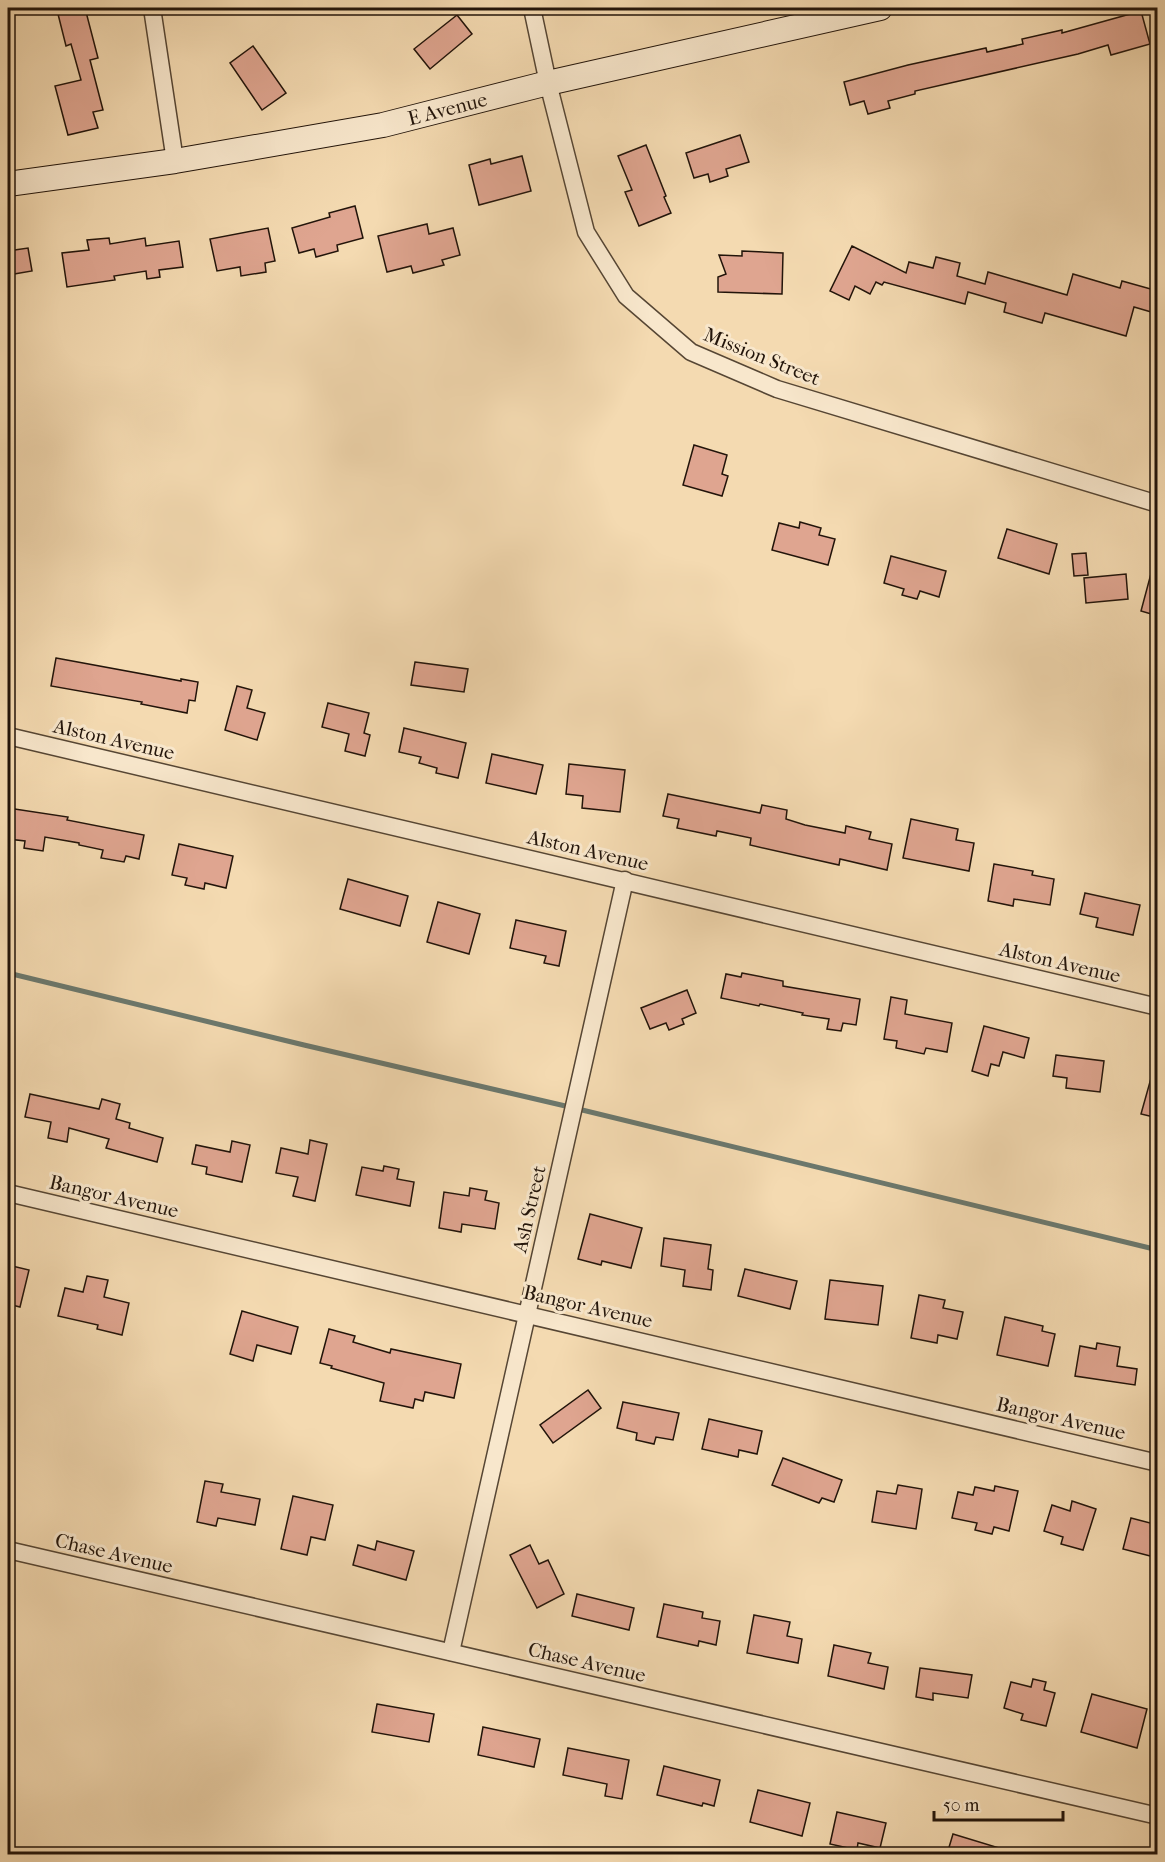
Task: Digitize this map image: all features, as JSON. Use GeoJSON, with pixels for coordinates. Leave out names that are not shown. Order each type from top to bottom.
{"type":"FeatureCollection","features":[{"type":"Feature","properties":{"kind":"street"},"geometry":{"type":"LineString","coordinates":[[152,8],[175,161]]}},
{"type":"Feature","properties":{"kind":"street","name":"Mission Street"},"geometry":{"type":"LineString","coordinates":[[532,8],[548,83],[586,232],[626,296],[691,352],[777,389],[1158,504]]}},
{"type":"Feature","properties":{"kind":"street","name":"E Avenue"},"geometry":{"type":"LineString","coordinates":[[8,184],[175,161],[383,125],[548,83],[880,8]]}},
{"type":"Feature","properties":{"kind":"street","name":"Alston Avenue"},"geometry":{"type":"LineString","coordinates":[[8,736],[1158,1007]]}},
{"type":"Feature","properties":{"kind":"street","name":"Ash Street"},"geometry":{"type":"LineString","coordinates":[[451,1652],[625,880]]}},
{"type":"Feature","properties":{"kind":"street","name":"Bangor Avenue"},"geometry":{"type":"LineString","coordinates":[[8,1193],[1158,1463]]}},
{"type":"Feature","properties":{"kind":"street","name":"Chase Avenue"},"geometry":{"type":"LineString","coordinates":[[8,1550],[1158,1816]]}},
{"type":"Feature","properties":{"kind":"building"},"geometry":{"type":"Polygon","coordinates":[[[85,8],[98,58],[90,60],[103,110],[93,112],[98,128],[68,135],[55,86],[81,80],[71,44],[66,46],[57,10],[85,8]]]}},
{"type":"Feature","properties":{"kind":"building"},"geometry":{"type":"Polygon","coordinates":[[[1141,11],[1150,44],[1111,55],[1108,45],[915,91],[915,94],[888,101],[890,108],[868,114],[864,101],[850,105],[844,82],[986,48],[987,52],[1023,44],[1022,39],[1062,30],[1062,33],[1141,11]]]}},
{"type":"Feature","properties":{"kind":"building"},"geometry":{"type":"Polygon","coordinates":[[[457,15],[472,34],[430,69],[414,49],[457,15]]]}},
{"type":"Feature","properties":{"kind":"building"},"geometry":{"type":"Polygon","coordinates":[[[253,46],[286,93],[262,110],[230,63],[253,46]]]}},
{"type":"Feature","properties":{"kind":"building"},"geometry":{"type":"Polygon","coordinates":[[[740,135],[749,162],[726,169],[728,176],[710,182],[708,174],[694,178],[686,153],[740,135]]]}},
{"type":"Feature","properties":{"kind":"building"},"geometry":{"type":"Polygon","coordinates":[[[646,145],[671,213],[639,226],[625,192],[632,190],[618,156],[646,145]]]}},
{"type":"Feature","properties":{"kind":"building"},"geometry":{"type":"Polygon","coordinates":[[[522,156],[531,191],[479,205],[469,165],[490,159],[491,164],[522,156]]]}},
{"type":"Feature","properties":{"kind":"building"},"geometry":{"type":"Polygon","coordinates":[[[355,206],[363,238],[337,245],[338,251],[316,257],[314,249],[299,253],[292,228],[330,217],[329,213],[355,206]]]}},
{"type":"Feature","properties":{"kind":"building"},"geometry":{"type":"Polygon","coordinates":[[[427,224],[429,234],[453,228],[460,255],[442,260],[444,265],[413,273],[411,266],[387,272],[378,236],[427,224]]]}},
{"type":"Feature","properties":{"kind":"building"},"geometry":{"type":"Polygon","coordinates":[[[268,228],[275,261],[265,263],[266,272],[241,276],[240,267],[217,271],[210,239],[268,228]]]}},
{"type":"Feature","properties":{"kind":"building"},"geometry":{"type":"Polygon","coordinates":[[[109,238],[110,244],[145,238],[146,246],[179,241],[183,267],[159,270],[160,277],[147,279],[146,271],[114,276],[115,280],[67,287],[62,253],[89,250],[87,240],[109,238]]]}},
{"type":"Feature","properties":{"kind":"building"},"geometry":{"type":"Polygon","coordinates":[[[852,246],[906,273],[909,262],[933,268],[936,257],[960,263],[957,276],[985,284],[988,272],[1067,295],[1073,274],[1120,288],[1122,281],[1158,291],[1158,314],[1134,307],[1126,336],[1045,313],[1042,323],[1004,312],[1006,303],[968,292],[965,304],[884,282],[882,285],[876,282],[870,294],[855,286],[849,300],[830,291],[852,246]]]}},
{"type":"Feature","properties":{"kind":"building"},"geometry":{"type":"Polygon","coordinates":[[[28,248],[32,271],[8,275],[8,251],[28,248]]]}},
{"type":"Feature","properties":{"kind":"building"},"geometry":{"type":"Polygon","coordinates":[[[742,251],[783,253],[782,294],[718,292],[718,277],[726,274],[719,255],[742,256],[742,251]]]}},
{"type":"Feature","properties":{"kind":"building"},"geometry":{"type":"Polygon","coordinates":[[[694,445],[727,455],[722,474],[728,476],[722,496],[683,485],[694,445]]]}},
{"type":"Feature","properties":{"kind":"building"},"geometry":{"type":"Polygon","coordinates":[[[800,522],[821,528],[819,535],[835,539],[828,565],[772,550],[779,523],[799,528],[800,522]]]}},
{"type":"Feature","properties":{"kind":"building"},"geometry":{"type":"Polygon","coordinates":[[[1007,529],[1057,544],[1049,574],[998,558],[1007,529]]]}},
{"type":"Feature","properties":{"kind":"building"},"geometry":{"type":"Polygon","coordinates":[[[1086,553],[1088,575],[1074,576],[1072,554],[1086,553]]]}},
{"type":"Feature","properties":{"kind":"building"},"geometry":{"type":"Polygon","coordinates":[[[891,556],[946,571],[939,597],[920,591],[917,599],[902,595],[904,589],[884,583],[891,556]]]}},
{"type":"Feature","properties":{"kind":"building"},"geometry":{"type":"Polygon","coordinates":[[[1153,566],[1158,567],[1158,616],[1141,611],[1153,566]]]}},
{"type":"Feature","properties":{"kind":"building"},"geometry":{"type":"Polygon","coordinates":[[[1126,574],[1128,599],[1086,603],[1084,578],[1126,574]]]}},
{"type":"Feature","properties":{"kind":"building"},"geometry":{"type":"Polygon","coordinates":[[[56,658],[181,681],[181,679],[198,682],[195,701],[189,700],[187,713],[141,704],[142,702],[51,686],[56,658]]]}},
{"type":"Feature","properties":{"kind":"building"},"geometry":{"type":"Polygon","coordinates":[[[415,662],[468,669],[464,692],[411,685],[415,662]]]}},
{"type":"Feature","properties":{"kind":"building"},"geometry":{"type":"Polygon","coordinates":[[[237,686],[252,690],[247,708],[265,713],[257,740],[225,730],[237,686]]]}},
{"type":"Feature","properties":{"kind":"building"},"geometry":{"type":"Polygon","coordinates":[[[328,703],[369,713],[364,733],[370,735],[365,756],[345,751],[349,734],[322,727],[328,703]]]}},
{"type":"Feature","properties":{"kind":"building"},"geometry":{"type":"Polygon","coordinates":[[[404,728],[466,743],[458,778],[436,773],[437,768],[419,763],[421,757],[399,752],[404,728]]]}},
{"type":"Feature","properties":{"kind":"building"},"geometry":{"type":"Polygon","coordinates":[[[492,754],[543,765],[536,794],[486,783],[492,754]]]}},
{"type":"Feature","properties":{"kind":"building"},"geometry":{"type":"Polygon","coordinates":[[[569,764],[625,770],[620,812],[582,808],[583,796],[566,794],[569,764]]]}},
{"type":"Feature","properties":{"kind":"building"},"geometry":{"type":"Polygon","coordinates":[[[668,794],[760,813],[762,805],[787,810],[786,819],[805,825],[845,833],[846,826],[871,832],[869,839],[892,844],[887,870],[840,859],[839,865],[750,845],[751,838],[717,831],[716,836],[677,828],[679,819],[663,816],[668,794]]]}},
{"type":"Feature","properties":{"kind":"building"},"geometry":{"type":"Polygon","coordinates":[[[8,808],[68,817],[67,820],[144,835],[139,859],[126,856],[124,862],[101,858],[103,850],[45,837],[43,851],[24,848],[25,841],[8,839],[8,808]]]}},
{"type":"Feature","properties":{"kind":"building"},"geometry":{"type":"Polygon","coordinates":[[[911,819],[958,829],[956,840],[974,843],[969,871],[903,858],[911,819]]]}},
{"type":"Feature","properties":{"kind":"building"},"geometry":{"type":"Polygon","coordinates":[[[179,844],[233,856],[226,888],[205,883],[204,889],[185,885],[187,878],[172,875],[179,844]]]}},
{"type":"Feature","properties":{"kind":"building"},"geometry":{"type":"Polygon","coordinates":[[[994,864],[1033,871],[1032,875],[1054,879],[1050,905],[1014,899],[1013,906],[988,901],[994,864]]]}},
{"type":"Feature","properties":{"kind":"building"},"geometry":{"type":"Polygon","coordinates":[[[348,879],[408,896],[400,926],[340,909],[348,879]]]}},
{"type":"Feature","properties":{"kind":"building"},"geometry":{"type":"Polygon","coordinates":[[[1085,893],[1140,905],[1133,935],[1096,927],[1098,918],[1080,914],[1085,893]]]}},
{"type":"Feature","properties":{"kind":"building"},"geometry":{"type":"Polygon","coordinates":[[[438,902],[480,914],[469,954],[427,942],[438,902]]]}},
{"type":"Feature","properties":{"kind":"building"},"geometry":{"type":"Polygon","coordinates":[[[516,920],[566,931],[559,966],[544,963],[546,956],[510,948],[516,920]]]}},
{"type":"Feature","properties":{"kind":"building"},"geometry":{"type":"Polygon","coordinates":[[[742,973],[783,981],[783,986],[860,999],[856,1025],[843,1023],[841,1031],[827,1029],[829,1019],[721,998],[726,974],[741,977],[742,973]]]}},
{"type":"Feature","properties":{"kind":"building"},"geometry":{"type":"Polygon","coordinates":[[[687,990],[696,1013],[682,1019],[684,1024],[669,1030],[666,1023],[650,1029],[641,1008],[687,990]]]}},
{"type":"Feature","properties":{"kind":"building"},"geometry":{"type":"Polygon","coordinates":[[[891,997],[907,1000],[905,1014],[952,1023],[947,1052],[926,1048],[924,1054],[896,1048],[897,1041],[884,1039],[891,997]]]}},
{"type":"Feature","properties":{"kind":"building"},"geometry":{"type":"Polygon","coordinates":[[[984,1026],[1029,1038],[1024,1058],[1003,1052],[999,1066],[991,1064],[988,1076],[972,1071],[984,1026]]]}},
{"type":"Feature","properties":{"kind":"building"},"geometry":{"type":"Polygon","coordinates":[[[1056,1055],[1104,1061],[1100,1092],[1066,1088],[1067,1078],[1053,1076],[1056,1055]]]}},
{"type":"Feature","properties":{"kind":"building"},"geometry":{"type":"Polygon","coordinates":[[[1153,1071],[1158,1072],[1158,1118],[1141,1114],[1153,1071]]]}},
{"type":"Feature","properties":{"kind":"building"},"geometry":{"type":"Polygon","coordinates":[[[30,1094],[99,1109],[102,1099],[120,1104],[116,1119],[130,1123],[129,1128],[163,1138],[157,1162],[106,1148],[109,1139],[69,1128],[67,1142],[48,1138],[51,1122],[25,1117],[30,1094]]]}},
{"type":"Feature","properties":{"kind":"building"},"geometry":{"type":"Polygon","coordinates":[[[310,1140],[327,1144],[315,1201],[293,1196],[298,1177],[276,1173],[281,1148],[308,1154],[310,1140]]]}},
{"type":"Feature","properties":{"kind":"building"},"geometry":{"type":"Polygon","coordinates":[[[232,1141],[250,1145],[242,1182],[206,1174],[207,1167],[192,1164],[196,1145],[230,1152],[232,1141]]]}},
{"type":"Feature","properties":{"kind":"building"},"geometry":{"type":"Polygon","coordinates":[[[384,1166],[399,1169],[397,1179],[414,1182],[410,1206],[356,1195],[362,1167],[383,1171],[384,1166]]]}},
{"type":"Feature","properties":{"kind":"building"},"geometry":{"type":"Polygon","coordinates":[[[470,1188],[487,1191],[485,1200],[499,1203],[495,1229],[462,1224],[461,1232],[439,1228],[444,1192],[469,1196],[470,1188]]]}},
{"type":"Feature","properties":{"kind":"building"},"geometry":{"type":"Polygon","coordinates":[[[590,1214],[642,1228],[631,1268],[602,1261],[601,1265],[578,1259],[590,1214]]]}},
{"type":"Feature","properties":{"kind":"building"},"geometry":{"type":"Polygon","coordinates":[[[664,1238],[711,1245],[708,1269],[713,1270],[711,1290],[683,1286],[685,1270],[661,1266],[664,1238]]]}},
{"type":"Feature","properties":{"kind":"building"},"geometry":{"type":"Polygon","coordinates":[[[8,1265],[29,1270],[20,1307],[8,1304],[8,1265]]]}},
{"type":"Feature","properties":{"kind":"building"},"geometry":{"type":"Polygon","coordinates":[[[745,1269],[797,1281],[790,1309],[738,1296],[745,1269]]]}},
{"type":"Feature","properties":{"kind":"building"},"geometry":{"type":"Polygon","coordinates":[[[87,1276],[108,1280],[104,1297],[129,1303],[122,1335],[97,1329],[98,1325],[58,1316],[65,1288],[83,1292],[87,1276]]]}},
{"type":"Feature","properties":{"kind":"building"},"geometry":{"type":"Polygon","coordinates":[[[830,1280],[883,1286],[878,1325],[825,1319],[830,1280]]]}},
{"type":"Feature","properties":{"kind":"building"},"geometry":{"type":"Polygon","coordinates":[[[919,1295],[945,1300],[943,1308],[963,1312],[957,1339],[938,1335],[937,1343],[911,1338],[919,1295]]]}},
{"type":"Feature","properties":{"kind":"building"},"geometry":{"type":"Polygon","coordinates":[[[242,1311],[298,1327],[291,1354],[257,1345],[253,1361],[230,1354],[242,1311]]]}},
{"type":"Feature","properties":{"kind":"building"},"geometry":{"type":"Polygon","coordinates":[[[1005,1317],[1043,1326],[1042,1331],[1055,1334],[1048,1366],[997,1355],[1005,1317]]]}},
{"type":"Feature","properties":{"kind":"building"},"geometry":{"type":"Polygon","coordinates":[[[329,1329],[355,1336],[353,1342],[390,1353],[391,1349],[461,1364],[454,1398],[425,1392],[423,1401],[415,1399],[413,1408],[380,1401],[384,1383],[320,1363],[329,1329]]]}},
{"type":"Feature","properties":{"kind":"building"},"geometry":{"type":"Polygon","coordinates":[[[1097,1343],[1120,1347],[1117,1366],[1137,1369],[1135,1385],[1075,1376],[1080,1346],[1096,1349],[1097,1343]]]}},
{"type":"Feature","properties":{"kind":"building"},"geometry":{"type":"Polygon","coordinates":[[[588,1390],[601,1408],[553,1443],[540,1425],[588,1390]]]}},
{"type":"Feature","properties":{"kind":"building"},"geometry":{"type":"Polygon","coordinates":[[[623,1402],[679,1413],[673,1440],[656,1437],[654,1444],[636,1440],[637,1433],[617,1428],[623,1402]]]}},
{"type":"Feature","properties":{"kind":"building"},"geometry":{"type":"Polygon","coordinates":[[[709,1419],[762,1431],[757,1454],[739,1450],[738,1457],[702,1449],[709,1419]]]}},
{"type":"Feature","properties":{"kind":"building"},"geometry":{"type":"Polygon","coordinates":[[[783,1458],[842,1480],[834,1502],[822,1498],[819,1503],[772,1485],[783,1458]]]}},
{"type":"Feature","properties":{"kind":"building"},"geometry":{"type":"Polygon","coordinates":[[[205,1481],[223,1484],[221,1492],[260,1499],[255,1525],[218,1518],[216,1526],[197,1522],[205,1481]]]}},
{"type":"Feature","properties":{"kind":"building"},"geometry":{"type":"Polygon","coordinates":[[[898,1485],[922,1489],[916,1529],[872,1522],[877,1491],[896,1494],[898,1485]]]}},
{"type":"Feature","properties":{"kind":"building"},"geometry":{"type":"Polygon","coordinates":[[[995,1486],[1018,1491],[1009,1531],[994,1527],[992,1534],[975,1530],[977,1523],[952,1518],[958,1492],[973,1495],[975,1487],[994,1491],[995,1486]]]}},
{"type":"Feature","properties":{"kind":"building"},"geometry":{"type":"Polygon","coordinates":[[[293,1496],[333,1505],[325,1540],[311,1537],[307,1555],[281,1549],[293,1496]]]}},
{"type":"Feature","properties":{"kind":"building"},"geometry":{"type":"Polygon","coordinates":[[[1072,1501],[1096,1509],[1083,1550],[1061,1544],[1063,1537],[1044,1531],[1052,1505],[1070,1511],[1072,1501]]]}},
{"type":"Feature","properties":{"kind":"building"},"geometry":{"type":"Polygon","coordinates":[[[1131,1518],[1158,1525],[1158,1558],[1123,1549],[1131,1518]]]}},
{"type":"Feature","properties":{"kind":"building"},"geometry":{"type":"Polygon","coordinates":[[[377,1541],[414,1551],[406,1580],[353,1565],[358,1545],[375,1550],[377,1541]]]}},
{"type":"Feature","properties":{"kind":"building"},"geometry":{"type":"Polygon","coordinates":[[[530,1545],[539,1564],[548,1560],[564,1594],[537,1608],[510,1555],[530,1545]]]}},
{"type":"Feature","properties":{"kind":"building"},"geometry":{"type":"Polygon","coordinates":[[[577,1594],[634,1608],[629,1630],[572,1616],[577,1594]]]}},
{"type":"Feature","properties":{"kind":"building"},"geometry":{"type":"Polygon","coordinates":[[[664,1604],[703,1612],[702,1618],[720,1621],[716,1645],[699,1641],[698,1646],[657,1637],[664,1604]]]}},
{"type":"Feature","properties":{"kind":"building"},"geometry":{"type":"Polygon","coordinates":[[[754,1615],[790,1622],[787,1636],[802,1639],[798,1663],[747,1653],[754,1615]]]}},
{"type":"Feature","properties":{"kind":"building"},"geometry":{"type":"Polygon","coordinates":[[[834,1645],[871,1653],[868,1663],[888,1667],[884,1689],[828,1676],[834,1645]]]}},
{"type":"Feature","properties":{"kind":"building"},"geometry":{"type":"Polygon","coordinates":[[[920,1668],[972,1675],[968,1698],[933,1693],[933,1700],[916,1697],[920,1668]]]}},
{"type":"Feature","properties":{"kind":"building"},"geometry":{"type":"Polygon","coordinates":[[[1033,1679],[1046,1682],[1044,1690],[1055,1693],[1046,1726],[1021,1720],[1023,1714],[1004,1708],[1011,1682],[1031,1687],[1033,1679]]]}},
{"type":"Feature","properties":{"kind":"building"},"geometry":{"type":"Polygon","coordinates":[[[1092,1694],[1147,1709],[1137,1748],[1081,1732],[1092,1694]]]}},
{"type":"Feature","properties":{"kind":"building"},"geometry":{"type":"Polygon","coordinates":[[[377,1704],[434,1714],[429,1742],[372,1732],[377,1704]]]}},
{"type":"Feature","properties":{"kind":"building"},"geometry":{"type":"Polygon","coordinates":[[[483,1727],[540,1739],[534,1767],[478,1755],[483,1727]]]}},
{"type":"Feature","properties":{"kind":"building"},"geometry":{"type":"Polygon","coordinates":[[[568,1748],[629,1760],[622,1799],[605,1796],[607,1784],[563,1775],[568,1748]]]}},
{"type":"Feature","properties":{"kind":"building"},"geometry":{"type":"Polygon","coordinates":[[[664,1766],[720,1780],[714,1806],[703,1803],[702,1806],[657,1795],[664,1766]]]}},
{"type":"Feature","properties":{"kind":"building"},"geometry":{"type":"Polygon","coordinates":[[[758,1790],[810,1803],[802,1836],[750,1822],[758,1790]]]}},
{"type":"Feature","properties":{"kind":"building"},"geometry":{"type":"Polygon","coordinates":[[[837,1812],[886,1823],[880,1848],[858,1843],[857,1850],[830,1844],[837,1812]]]}},
{"type":"Feature","properties":{"kind":"building"},"geometry":{"type":"Polygon","coordinates":[[[953,1834],[1009,1851],[1009,1854],[947,1854],[953,1834]]]}},
{"type":"Feature","properties":{"kind":"waterway"},"geometry":{"type":"LineString","coordinates":[[8,973],[1158,1250]]}}]}
